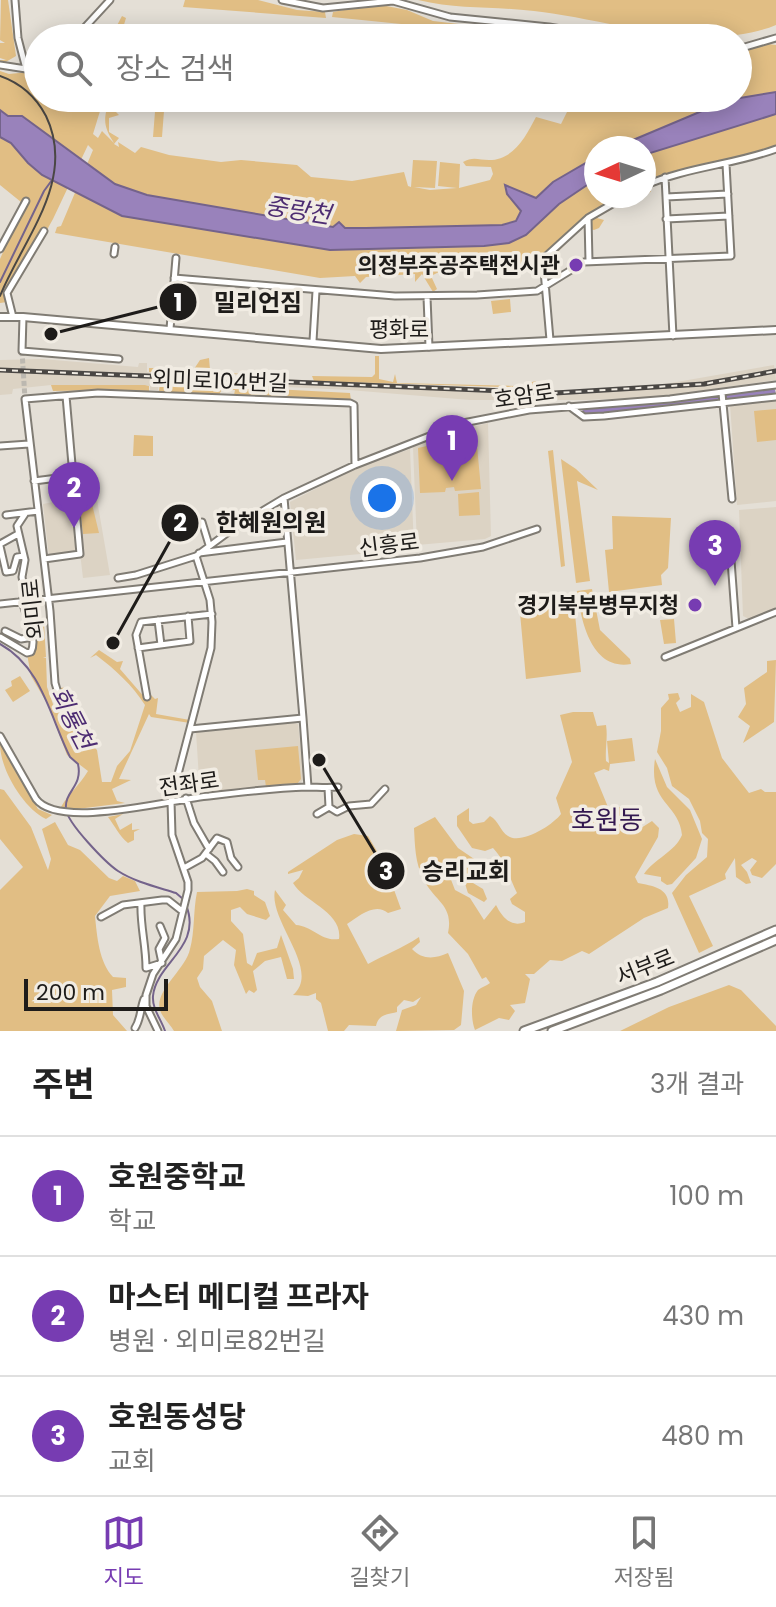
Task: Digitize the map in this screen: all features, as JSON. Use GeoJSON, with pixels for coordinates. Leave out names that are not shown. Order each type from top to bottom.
{"type":"FeatureCollection","features":[{"type":"Feature","properties":{"kind":"highway","name":"서부로"},"geometry":{"type":"LineString","coordinates":[[524,1031],[657,982],[776,930]]}},
{"type":"Feature","properties":{"kind":"highway","name":"서부로"},"geometry":{"type":"LineString","coordinates":[[552,1031],[661,990],[776,940]]}},
{"type":"Feature","properties":{"kind":"main road","name":"평화로"},"geometry":{"type":"LineString","coordinates":[[2,317],[371,348],[776,330]]}},
{"type":"Feature","properties":{"kind":"street"},"geometry":{"type":"LineString","coordinates":[[15,0],[18,38],[24,61]]}},
{"type":"Feature","properties":{"kind":"street"},"geometry":{"type":"LineString","coordinates":[[88,24],[110,0]]}},
{"type":"Feature","properties":{"kind":"street"},"geometry":{"type":"LineString","coordinates":[[282,0],[323,8],[393,1],[450,17],[519,24]]}},
{"type":"Feature","properties":{"kind":"street"},"geometry":{"type":"LineString","coordinates":[[752,45],[776,38]]}},
{"type":"Feature","properties":{"kind":"street"},"geometry":{"type":"LineString","coordinates":[[0,65],[24,69]]}},
{"type":"Feature","properties":{"kind":"street"},"geometry":{"type":"LineString","coordinates":[[656,181],[776,149]]}},
{"type":"Feature","properties":{"kind":"street"},"geometry":{"type":"LineString","coordinates":[[174,278],[427,297],[528,293],[546,287],[589,261],[731,256],[726,164]]}},
{"type":"Feature","properties":{"kind":"street"},"geometry":{"type":"LineString","coordinates":[[665,177],[673,336]]}},
{"type":"Feature","properties":{"kind":"street"},"geometry":{"type":"LineString","coordinates":[[666,197],[728,194]]}},
{"type":"Feature","properties":{"kind":"street"},"geometry":{"type":"LineString","coordinates":[[0,249],[26,201]]}},
{"type":"Feature","properties":{"kind":"street"},"geometry":{"type":"LineString","coordinates":[[550,340],[543,259],[588,218],[605,208]]}},
{"type":"Feature","properties":{"kind":"street"},"geometry":{"type":"LineString","coordinates":[[666,219],[730,216]]}},
{"type":"Feature","properties":{"kind":"street"},"geometry":{"type":"LineString","coordinates":[[588,218],[589,261]]}},
{"type":"Feature","properties":{"kind":"street"},"geometry":{"type":"LineString","coordinates":[[13,317],[7,293],[44,231]]}},
{"type":"Feature","properties":{"kind":"street"},"geometry":{"type":"LineString","coordinates":[[170,329],[176,258]]}},
{"type":"Feature","properties":{"kind":"street"},"geometry":{"type":"LineString","coordinates":[[313,341],[316,291]]}},
{"type":"Feature","properties":{"kind":"street"},"geometry":{"type":"LineString","coordinates":[[427,297],[429,347]]}},
{"type":"Feature","properties":{"kind":"street"},"geometry":{"type":"LineString","coordinates":[[23,317],[22,351],[119,359]]}},
{"type":"Feature","properties":{"kind":"street","name":"호암로"},"geometry":{"type":"LineString","coordinates":[[118,578],[197,554],[284,498],[355,465],[463,423],[529,410],[670,399],[776,385]]}},
{"type":"Feature","properties":{"kind":"street","name":"외미로104번길"},"geometry":{"type":"LineString","coordinates":[[25,399],[98,393],[350,403],[354,405],[355,465]]}},
{"type":"Feature","properties":{"kind":"street"},"geometry":{"type":"LineString","coordinates":[[722,393],[732,499]]}},
{"type":"Feature","properties":{"kind":"street"},"geometry":{"type":"LineString","coordinates":[[44,559],[80,554],[66,396]]}},
{"type":"Feature","properties":{"kind":"street"},"geometry":{"type":"LineString","coordinates":[[569,406],[584,417],[776,397]]}},
{"type":"Feature","properties":{"kind":"street","name":"외미로"},"geometry":{"type":"LineString","coordinates":[[25,399],[49,598],[55,683],[61,703]]}},
{"type":"Feature","properties":{"kind":"street"},"geometry":{"type":"LineString","coordinates":[[670,399],[671,410]]}},
{"type":"Feature","properties":{"kind":"street"},"geometry":{"type":"LineString","coordinates":[[0,446],[29,444]]}},
{"type":"Feature","properties":{"kind":"street"},"geometry":{"type":"LineString","coordinates":[[34,481],[73,476]]}},
{"type":"Feature","properties":{"kind":"street"},"geometry":{"type":"LineString","coordinates":[[284,498],[308,787]]}},
{"type":"Feature","properties":{"kind":"street"},"geometry":{"type":"LineString","coordinates":[[6,515],[38,511]]}},
{"type":"Feature","properties":{"kind":"street"},"geometry":{"type":"LineString","coordinates":[[0,637],[27,653],[34,645],[24,600],[24,556],[17,526],[25,514]]}},
{"type":"Feature","properties":{"kind":"street"},"geometry":{"type":"LineString","coordinates":[[202,522],[209,545]]}},
{"type":"Feature","properties":{"kind":"street","name":"신흥로"},"geometry":{"type":"LineString","coordinates":[[0,604],[459,552],[537,529]]}},
{"type":"Feature","properties":{"kind":"street"},"geometry":{"type":"LineString","coordinates":[[18,534],[0,545],[3,572],[13,571],[17,557],[24,556]]}},
{"type":"Feature","properties":{"kind":"street"},"geometry":{"type":"LineString","coordinates":[[135,1028],[140,1022],[139,1012],[153,974],[176,939],[187,896],[188,882],[172,835],[171,801],[211,648],[212,614],[197,554],[287,542]]}},
{"type":"Feature","properties":{"kind":"street"},"geometry":{"type":"LineString","coordinates":[[730,547],[736,628]]}},
{"type":"Feature","properties":{"kind":"street"},"geometry":{"type":"LineString","coordinates":[[665,657],[776,612]]}},
{"type":"Feature","properties":{"kind":"street"},"geometry":{"type":"LineString","coordinates":[[147,697],[136,635],[141,622],[212,614]]}},
{"type":"Feature","properties":{"kind":"street"},"geometry":{"type":"LineString","coordinates":[[138,648],[191,640],[188,616]]}},
{"type":"Feature","properties":{"kind":"street"},"geometry":{"type":"LineString","coordinates":[[158,620],[161,645]]}},
{"type":"Feature","properties":{"kind":"street"},"geometry":{"type":"LineString","coordinates":[[5,631],[21,639],[33,637]]}},
{"type":"Feature","properties":{"kind":"street"},"geometry":{"type":"LineString","coordinates":[[190,729],[303,718]]}},
{"type":"Feature","properties":{"kind":"street","name":"전좌로"},"geometry":{"type":"LineString","coordinates":[[0,736],[41,805],[59,810],[106,812],[186,798],[338,787]]}},
{"type":"Feature","properties":{"kind":"street"},"geometry":{"type":"LineString","coordinates":[[328,788],[329,807]]}},
{"type":"Feature","properties":{"kind":"street"},"geometry":{"type":"LineString","coordinates":[[329,807],[337,812],[349,806],[371,804],[385,789]]}},
{"type":"Feature","properties":{"kind":"street"},"geometry":{"type":"LineString","coordinates":[[186,798],[207,852],[223,872]]}},
{"type":"Feature","properties":{"kind":"street"},"geometry":{"type":"LineString","coordinates":[[317,814],[329,807]]}},
{"type":"Feature","properties":{"kind":"street"},"geometry":{"type":"LineString","coordinates":[[184,868],[207,852],[217,838],[227,842],[231,858],[238,867]]}},
{"type":"Feature","properties":{"kind":"street"},"geometry":{"type":"LineString","coordinates":[[101,917],[114,908],[168,900],[182,911]]}},
{"type":"Feature","properties":{"kind":"street"},"geometry":{"type":"LineString","coordinates":[[141,903],[146,968],[162,963]]}},
{"type":"Feature","properties":{"kind":"street"},"geometry":{"type":"LineString","coordinates":[[160,926],[165,938],[159,949],[162,963]]}},
{"type":"Feature","properties":{"kind":"street"},"geometry":{"type":"LineString","coordinates":[[146,995],[146,1006],[158,1031]]}},
{"type":"Feature","properties":{"kind":"shaded area"},"geometry":{"type":"Polygon","coordinates":[[[1,0],[8,0],[16,56],[4,63],[0,62],[6,60],[0,58],[0,43],[5,43],[0,40],[1,0]]]}},
{"type":"Feature","properties":{"kind":"shaded area"},"geometry":{"type":"Polygon","coordinates":[[[185,0],[258,0],[297,10],[325,12],[326,18],[183,7],[185,0]]]}},
{"type":"Feature","properties":{"kind":"shaded area"},"geometry":{"type":"Polygon","coordinates":[[[418,0],[776,0],[776,25],[752,32],[752,24],[612,24],[534,11],[418,0]]]}},
{"type":"Feature","properties":{"kind":"shaded area"},"geometry":{"type":"Polygon","coordinates":[[[376,4],[407,10],[433,21],[459,24],[401,24],[332,17],[333,12],[376,4]]]}},
{"type":"Feature","properties":{"kind":"shaded area"},"geometry":{"type":"Polygon","coordinates":[[[776,45],[776,147],[733,161],[670,172],[656,178],[656,136],[584,136],[584,208],[608,208],[597,218],[604,220],[599,228],[582,227],[550,260],[508,267],[441,271],[431,276],[437,289],[433,292],[422,274],[415,282],[415,274],[366,277],[360,283],[355,276],[320,278],[55,233],[61,226],[93,150],[88,145],[53,219],[7,302],[0,303],[0,259],[20,214],[21,202],[0,185],[0,71],[9,74],[24,72],[24,112],[100,112],[93,134],[98,138],[102,131],[114,143],[106,127],[105,117],[106,112],[116,112],[119,115],[109,118],[109,132],[119,138],[114,144],[119,147],[118,142],[135,153],[141,147],[169,155],[221,162],[241,160],[297,165],[311,177],[352,181],[404,172],[411,187],[413,160],[437,161],[435,188],[414,187],[430,190],[457,188],[438,186],[440,162],[460,164],[459,188],[490,180],[493,174],[491,167],[466,166],[463,162],[505,156],[518,146],[536,117],[561,124],[567,112],[752,112],[752,48],[776,45]]]}},
{"type":"Feature","properties":{"kind":"shaded area"},"geometry":{"type":"Polygon","coordinates":[[[776,92],[776,114],[656,151],[656,136],[642,136],[700,112],[752,112],[752,96],[776,92]]]}},
{"type":"Feature","properties":{"kind":"shaded area","name":"중랑천"},"geometry":{"type":"Polygon","coordinates":[[[0,110],[8,116],[22,116],[115,184],[147,195],[333,227],[339,222],[345,228],[502,225],[516,221],[521,211],[507,194],[505,185],[536,198],[553,182],[584,164],[584,187],[559,204],[526,235],[509,243],[330,250],[122,216],[42,175],[11,143],[0,137],[0,110]]]}},
{"type":"Feature","properties":{"kind":"shaded area"},"geometry":{"type":"Polygon","coordinates":[[[155,112],[164,112],[162,137],[153,137],[155,112]]]}},
{"type":"Feature","properties":{"kind":"shaded area"},"geometry":{"type":"Polygon","coordinates":[[[510,299],[511,312],[493,314],[491,301],[510,299]]]}},
{"type":"Feature","properties":{"kind":"shaded area"},"geometry":{"type":"Polygon","coordinates":[[[375,356],[379,356],[379,379],[393,382],[395,374],[397,383],[516,386],[536,381],[535,388],[314,381],[312,376],[372,377],[375,374],[375,356]]]}},
{"type":"Feature","properties":{"kind":"shaded area"},"geometry":{"type":"Polygon","coordinates":[[[209,358],[210,370],[240,374],[241,370],[264,375],[149,372],[149,368],[194,369],[200,360],[209,358]]]}},
{"type":"Feature","properties":{"kind":"shaded area"},"geometry":{"type":"Polygon","coordinates":[[[42,359],[138,367],[139,363],[147,363],[147,372],[178,375],[177,383],[159,382],[158,390],[150,390],[150,386],[145,385],[51,385],[13,389],[12,394],[0,395],[0,360],[42,359]]]}},
{"type":"Feature","properties":{"kind":"shaded area"},"geometry":{"type":"Polygon","coordinates":[[[774,365],[776,380],[656,397],[586,400],[470,400],[349,390],[178,382],[179,375],[573,391],[648,387],[774,365]]]}},
{"type":"Feature","properties":{"kind":"shaded area"},"geometry":{"type":"Polygon","coordinates":[[[160,383],[350,393],[351,401],[234,395],[235,390],[222,389],[219,395],[112,390],[53,391],[51,385],[145,385],[149,386],[149,391],[159,391],[160,383]]]}},
{"type":"Feature","properties":{"kind":"shaded area"},"geometry":{"type":"Polygon","coordinates":[[[776,399],[776,501],[737,505],[730,404],[776,399]]]}},
{"type":"Feature","properties":{"kind":"shaded area"},"geometry":{"type":"Polygon","coordinates":[[[776,409],[776,440],[757,442],[754,411],[776,409]]]}},
{"type":"Feature","properties":{"kind":"shaded area"},"geometry":{"type":"Polygon","coordinates":[[[488,423],[491,536],[417,545],[413,447],[444,434],[488,423]]]}},
{"type":"Feature","properties":{"kind":"shaded area"},"geometry":{"type":"Polygon","coordinates":[[[134,435],[153,436],[153,456],[133,456],[134,435]]]}},
{"type":"Feature","properties":{"kind":"shaded area"},"geometry":{"type":"Polygon","coordinates":[[[476,435],[481,489],[455,491],[454,487],[446,488],[445,492],[420,493],[418,448],[476,435]]]}},
{"type":"Feature","properties":{"kind":"shaded area"},"geometry":{"type":"Polygon","coordinates":[[[410,449],[414,549],[296,560],[290,502],[354,469],[410,449]]]}},
{"type":"Feature","properties":{"kind":"shaded area"},"geometry":{"type":"Polygon","coordinates":[[[553,450],[565,566],[561,567],[548,451],[553,450]]]}},
{"type":"Feature","properties":{"kind":"shaded area"},"geometry":{"type":"Polygon","coordinates":[[[561,459],[598,490],[577,481],[590,581],[576,583],[561,459]]]}},
{"type":"Feature","properties":{"kind":"shaded area"},"geometry":{"type":"Polygon","coordinates":[[[479,492],[480,515],[459,516],[458,494],[479,492]]]}},
{"type":"Feature","properties":{"kind":"shaded area"},"geometry":{"type":"Polygon","coordinates":[[[96,494],[110,575],[83,578],[80,553],[49,557],[43,504],[96,494]]]}},
{"type":"Feature","properties":{"kind":"shaded area"},"geometry":{"type":"Polygon","coordinates":[[[79,498],[92,504],[99,533],[83,534],[79,498]]]}},
{"type":"Feature","properties":{"kind":"shaded area"},"geometry":{"type":"Polygon","coordinates":[[[776,507],[776,609],[751,620],[743,616],[739,510],[776,507]]]}},
{"type":"Feature","properties":{"kind":"shaded area"},"geometry":{"type":"Polygon","coordinates":[[[612,516],[671,518],[668,568],[661,575],[662,585],[609,592],[605,550],[613,549],[612,516]]]}},
{"type":"Feature","properties":{"kind":"shaded area"},"geometry":{"type":"Polygon","coordinates":[[[592,589],[600,630],[630,659],[631,664],[606,660],[590,641],[577,591],[592,589]]]}},
{"type":"Feature","properties":{"kind":"shaded area"},"geometry":{"type":"Polygon","coordinates":[[[574,605],[581,672],[526,679],[520,613],[574,605]]]}},
{"type":"Feature","properties":{"kind":"shaded area"},"geometry":{"type":"Polygon","coordinates":[[[674,619],[676,643],[664,644],[660,620],[674,619]]]}},
{"type":"Feature","properties":{"kind":"shaded area"},"geometry":{"type":"Polygon","coordinates":[[[44,624],[46,657],[43,658],[46,658],[47,687],[54,707],[65,703],[60,688],[68,687],[86,739],[97,750],[102,782],[111,782],[117,766],[130,751],[145,705],[110,666],[96,655],[90,658],[99,650],[117,662],[123,661],[120,669],[146,699],[149,693],[158,698],[156,714],[190,720],[190,723],[151,717],[149,714],[119,779],[131,780],[112,789],[117,801],[125,803],[77,809],[61,807],[88,771],[67,755],[48,705],[31,676],[27,654],[36,645],[32,627],[44,624]]]}},
{"type":"Feature","properties":{"kind":"shaded area"},"geometry":{"type":"Polygon","coordinates":[[[776,660],[774,722],[743,743],[750,726],[738,717],[746,704],[744,688],[767,672],[767,661],[776,660]]]}},
{"type":"Feature","properties":{"kind":"shaded area"},"geometry":{"type":"Polygon","coordinates":[[[20,676],[30,691],[13,702],[5,690],[12,686],[11,681],[20,676]]]}},
{"type":"Feature","properties":{"kind":"shaded area"},"geometry":{"type":"Polygon","coordinates":[[[678,693],[680,699],[676,703],[680,712],[691,707],[691,694],[704,702],[722,758],[749,793],[761,789],[776,792],[776,864],[762,878],[752,875],[750,870],[757,861],[752,858],[741,865],[751,883],[746,884],[736,877],[735,858],[725,874],[726,879],[689,896],[713,946],[699,953],[672,893],[686,875],[707,857],[708,839],[702,833],[700,821],[689,799],[672,786],[667,768],[657,752],[661,708],[669,699],[668,694],[678,693]]]}},
{"type":"Feature","properties":{"kind":"shaded area"},"geometry":{"type":"Polygon","coordinates":[[[593,712],[597,726],[606,725],[606,761],[609,763],[607,741],[632,738],[635,761],[610,764],[609,771],[604,769],[594,773],[608,807],[624,807],[641,828],[652,821],[659,828],[658,837],[635,877],[638,883],[664,892],[668,908],[644,918],[589,954],[582,951],[562,961],[550,960],[534,974],[525,974],[530,979],[525,1003],[510,1005],[515,1011],[509,1020],[499,1018],[475,1030],[472,1004],[478,990],[490,983],[486,977],[482,979],[468,954],[448,933],[446,909],[427,886],[418,866],[414,828],[435,817],[458,848],[483,865],[484,869],[468,880],[483,889],[487,899],[484,902],[468,893],[460,875],[453,873],[450,877],[455,890],[470,898],[484,920],[496,905],[508,920],[515,924],[525,922],[525,912],[512,904],[510,899],[517,893],[501,859],[493,848],[485,851],[472,848],[457,826],[457,816],[469,808],[469,821],[473,824],[484,822],[490,816],[505,834],[514,838],[528,836],[557,818],[561,814],[556,798],[572,762],[560,715],[593,712]]]}},
{"type":"Feature","properties":{"kind":"shaded area"},"geometry":{"type":"Polygon","coordinates":[[[298,724],[304,779],[297,786],[200,794],[196,732],[298,724]]]}},
{"type":"Feature","properties":{"kind":"shaded area"},"geometry":{"type":"Polygon","coordinates":[[[0,744],[38,809],[52,815],[46,819],[37,814],[21,797],[8,776],[0,744]]]}},
{"type":"Feature","properties":{"kind":"shaded area"},"geometry":{"type":"Polygon","coordinates":[[[298,746],[301,779],[297,784],[266,787],[265,780],[258,780],[255,750],[298,746]]]}},
{"type":"Feature","properties":{"kind":"shaded area"},"geometry":{"type":"Polygon","coordinates":[[[655,759],[667,787],[690,810],[702,839],[696,858],[672,884],[667,885],[661,877],[644,874],[675,846],[682,835],[676,816],[656,785],[655,759]]]}},
{"type":"Feature","properties":{"kind":"shaded area"},"geometry":{"type":"Polygon","coordinates":[[[0,789],[4,790],[31,827],[48,870],[51,859],[42,829],[55,822],[68,845],[80,850],[109,878],[117,881],[123,876],[135,881],[140,891],[110,896],[95,916],[100,948],[108,971],[113,977],[126,978],[126,987],[112,990],[113,1015],[127,1031],[0,1031],[0,890],[23,867],[0,839],[0,789]]]}},
{"type":"Feature","properties":{"kind":"shaded area"},"geometry":{"type":"Polygon","coordinates":[[[123,814],[115,819],[120,830],[132,823],[132,830],[140,829],[134,832],[134,840],[128,843],[108,817],[123,814]]]}},
{"type":"Feature","properties":{"kind":"shaded area"},"geometry":{"type":"Polygon","coordinates":[[[354,834],[368,836],[385,865],[401,909],[388,913],[372,910],[347,924],[368,964],[419,937],[420,942],[412,949],[420,955],[434,957],[448,953],[464,991],[461,1025],[454,1030],[396,1031],[402,1010],[416,1005],[421,997],[413,1002],[404,1000],[397,1007],[397,1012],[381,1017],[376,1026],[349,1025],[344,1031],[328,1031],[316,993],[293,995],[300,985],[301,972],[279,916],[275,890],[286,905],[283,910],[296,925],[327,938],[339,939],[339,930],[329,914],[293,883],[303,870],[288,872],[337,840],[354,834]]]}},
{"type":"Feature","properties":{"kind":"shaded area"},"geometry":{"type":"Polygon","coordinates":[[[254,891],[254,895],[265,902],[270,916],[266,920],[247,914],[240,907],[231,910],[231,921],[243,934],[247,963],[252,966],[257,953],[277,948],[281,935],[294,979],[287,979],[281,957],[265,961],[253,971],[257,990],[254,993],[249,990],[246,994],[234,965],[236,950],[223,940],[204,956],[203,969],[197,978],[200,987],[212,1001],[222,1031],[174,1031],[161,1013],[159,1003],[190,949],[197,892],[254,891]]]}},
{"type":"Feature","properties":{"kind":"shaded area"},"geometry":{"type":"Polygon","coordinates":[[[729,985],[741,990],[776,1026],[776,1031],[620,1031],[669,1007],[729,985]]]}},
{"type":"Feature","properties":{"kind":"waterway","name":"회룡천"},"geometry":{"type":"LineString","coordinates":[[0,282],[52,180]]}},
{"type":"Feature","properties":{"kind":"waterway"},"geometry":{"type":"LineString","coordinates":[[587,411],[662,406],[771,392]]}},
{"type":"Feature","properties":{"kind":"waterway","name":"회룡천"},"geometry":{"type":"LineString","coordinates":[[0,644],[14,654],[35,679],[70,757],[78,764],[78,778],[66,809],[80,833],[118,871],[176,893],[183,899]]}},
{"type":"Feature","properties":{"kind":"waterway","name":"회룡천"},"geometry":{"type":"LineString","coordinates":[[165,1031],[155,1010],[153,996],[156,984],[184,944],[190,920],[186,905]]}},
{"type":"Feature","properties":{"kind":"tunnel"},"geometry":{"type":"LineString","coordinates":[[22,351],[25,399]]}},
{"type":"Feature","properties":{"kind":"tram line"},"geometry":{"type":"LineString","coordinates":[[0,76],[24,90]]}},
{"type":"Feature","properties":{"kind":"tram line"},"geometry":{"type":"LineString","coordinates":[[0,296],[33,231],[51,186],[55,163],[54,140],[44,112]]}},
{"type":"Feature","properties":{"kind":"railway"},"geometry":{"type":"LineString","coordinates":[[0,370],[555,393],[704,384],[776,371]]}},
{"type":"Feature","properties":{"kind":"place","name":"의정부주공주택전시관"},"geometry":{"type":"Point","coordinates":[576,265]}},
{"type":"Feature","properties":{"kind":"place","name":"밀리언짐"},"geometry":{"type":"Point","coordinates":[51,334]}},
{"type":"Feature","properties":{"kind":"place","name":"호원중학교"},"geometry":{"type":"Point","coordinates":[452,481]}},
{"type":"Feature","properties":{"kind":"place","name":"마스터 메디컬 프라자"},"geometry":{"type":"Point","coordinates":[74,528]}},
{"type":"Feature","properties":{"kind":"place","name":"호원동성당"},"geometry":{"type":"Point","coordinates":[715,586]}},
{"type":"Feature","properties":{"kind":"place","name":"경기북부병무지청"},"geometry":{"type":"Point","coordinates":[695,605]}},
{"type":"Feature","properties":{"kind":"place","name":"한혜원의원"},"geometry":{"type":"Point","coordinates":[113,643]}},
{"type":"Feature","properties":{"kind":"place","name":"승리교회"},"geometry":{"type":"Point","coordinates":[319,760]}},
{"type":"Feature","properties":{"kind":"district","name":"호원동"},"geometry":{"type":"Point","coordinates":[607,820]}}]}
